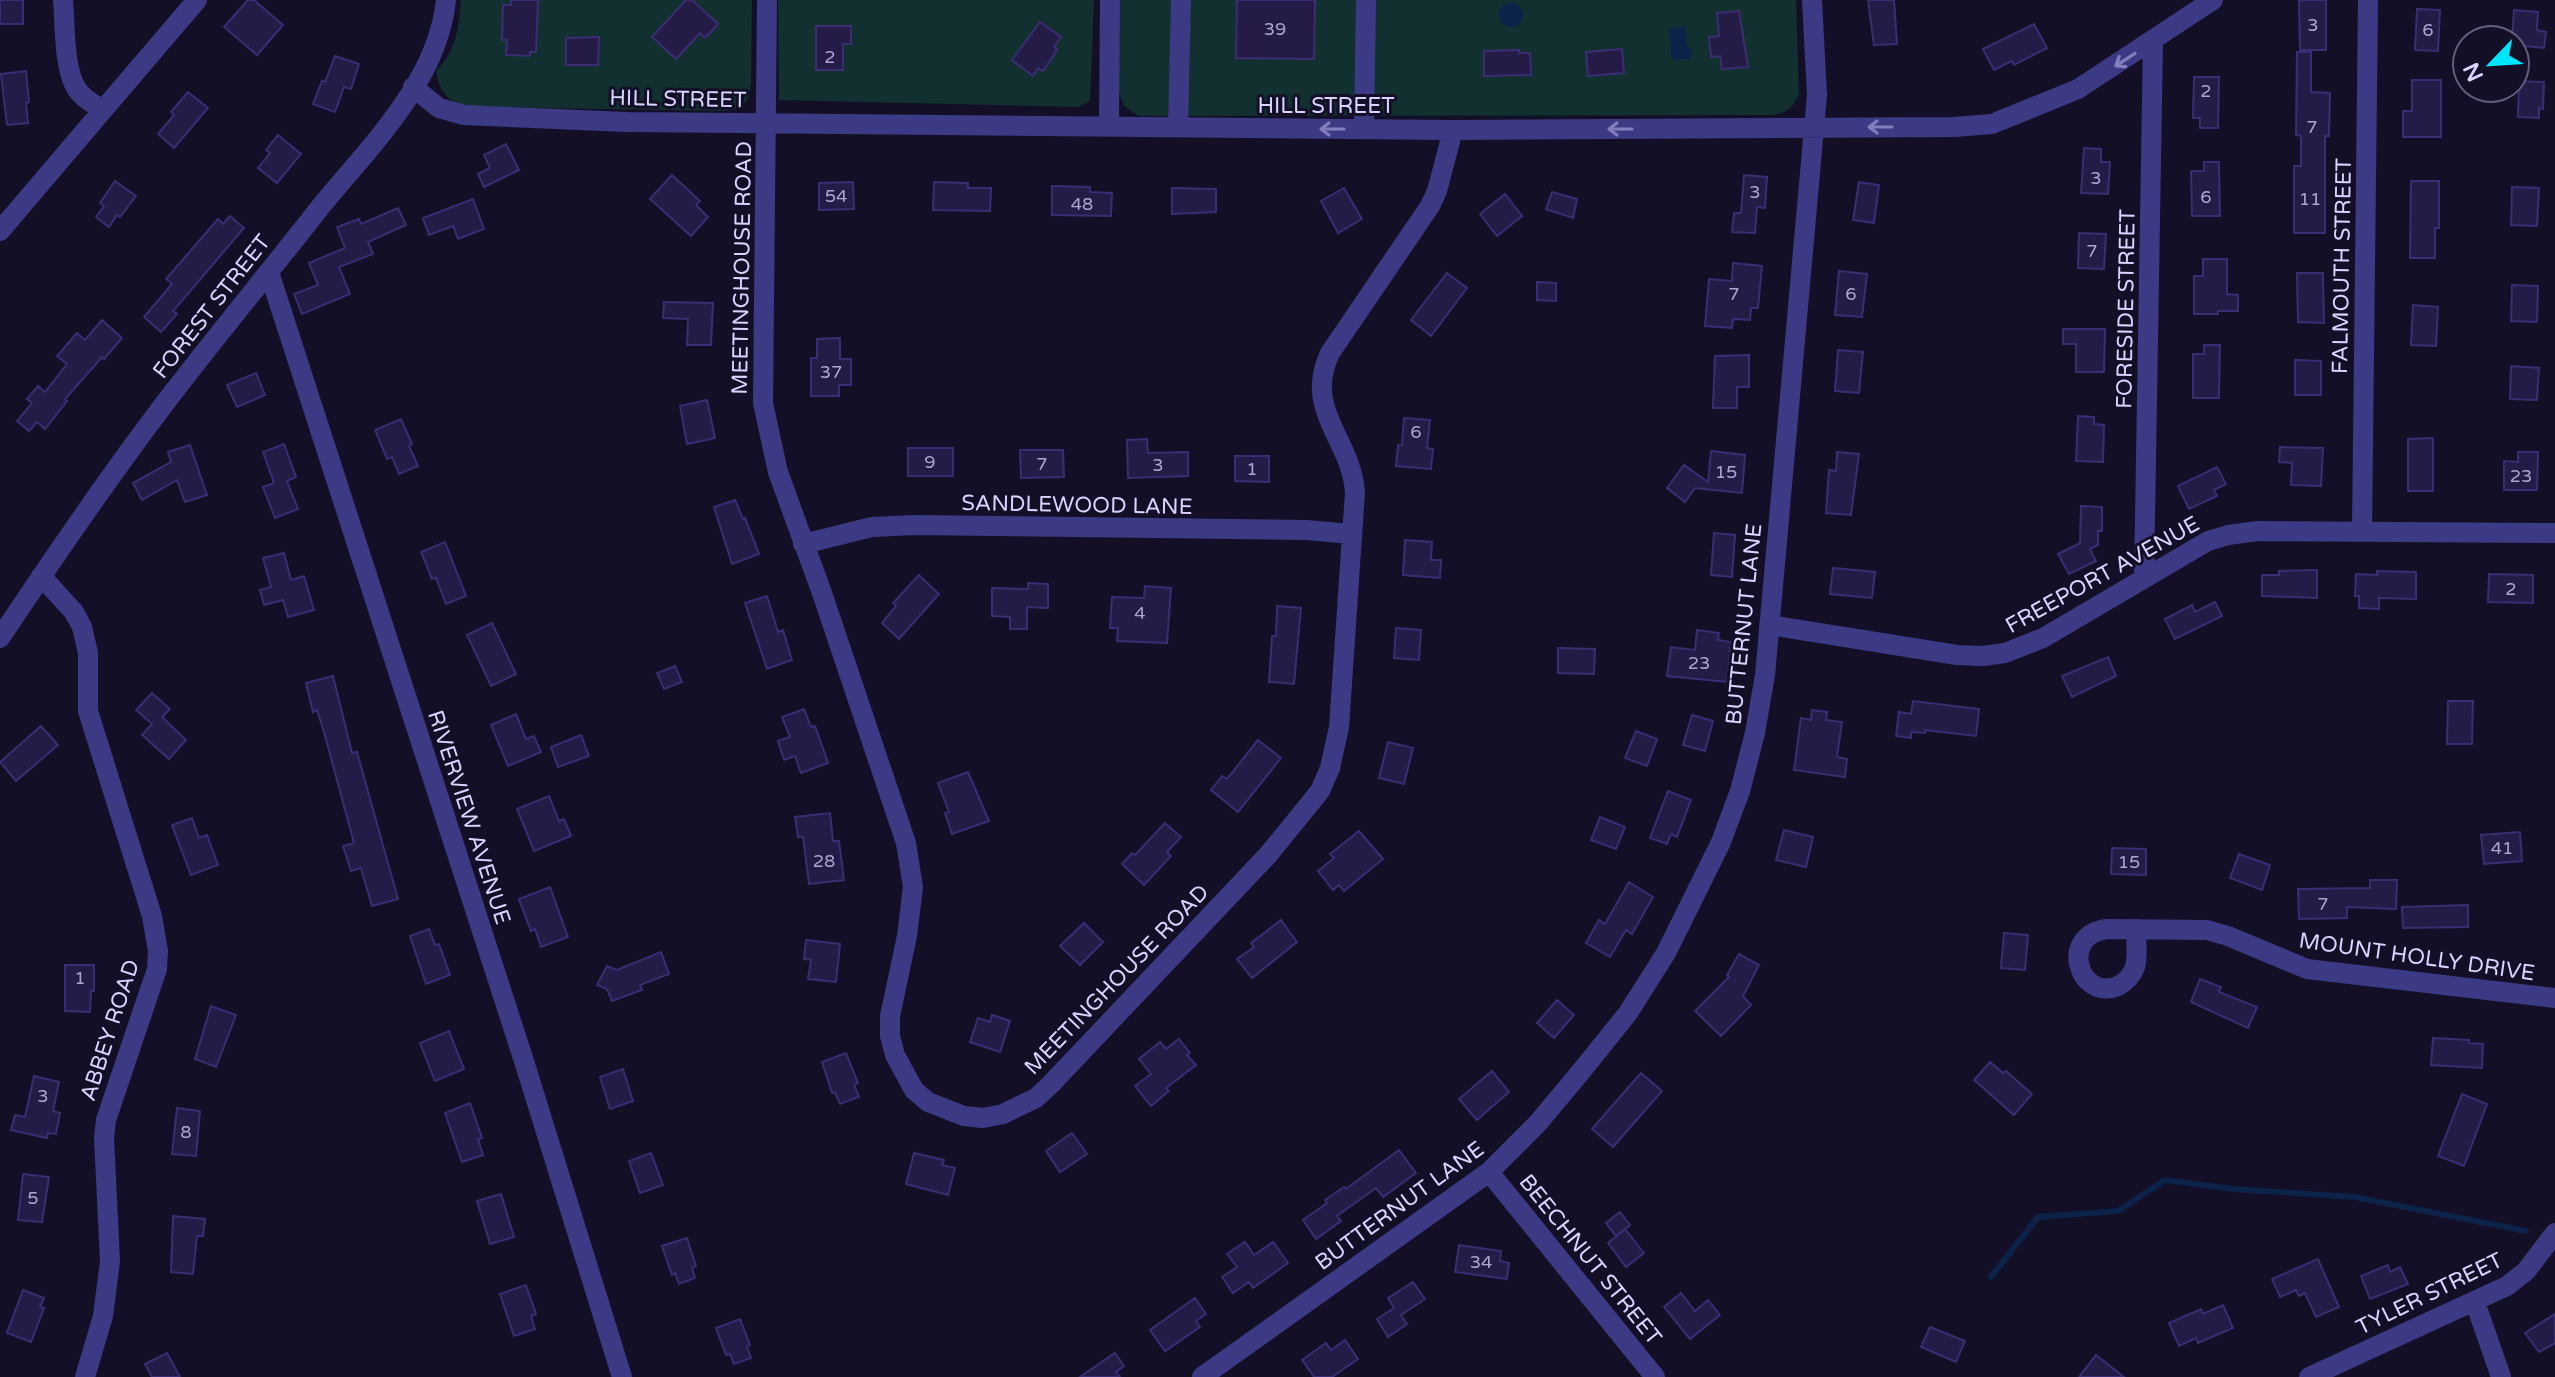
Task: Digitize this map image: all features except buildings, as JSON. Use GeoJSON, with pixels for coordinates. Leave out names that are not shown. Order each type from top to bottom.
{"type":"FeatureCollection","features":[{"type":"Feature","properties":{"kind":"street"},"geometry":{"type":"LineString","coordinates":[[63,0],[70,68],[75,86],[85,99],[103,110]]}},
{"type":"Feature","properties":{"kind":"street"},"geometry":{"type":"LineString","coordinates":[[0,231],[197,0]]}},
{"type":"Feature","properties":{"kind":"street","name":"FOREST STREET"},"geometry":{"type":"LineString","coordinates":[[0,638],[105,483],[164,404],[375,140],[413,87],[434,48],[446,0]]}},
{"type":"Feature","properties":{"kind":"street","name":"MEETINGHOUSE ROAD"},"geometry":{"type":"LineString","coordinates":[[767,0],[763,403],[778,472],[906,843],[913,887],[907,936],[890,1016],[890,1036],[895,1055],[914,1090],[928,1102],[964,1116],[983,1118],[1003,1114],[1019,1108],[1050,1085],[1268,855],[1320,791],[1330,768],[1338,735],[1354,473],[1323,402],[1321,386],[1325,363],[1430,206],[1453,130]]}},
{"type":"Feature","properties":{"kind":"street"},"geometry":{"type":"LineString","coordinates":[[1109,127],[1110,0]]}},
{"type":"Feature","properties":{"kind":"street"},"geometry":{"type":"LineString","coordinates":[[1178,128],[1181,0]]}},
{"type":"Feature","properties":{"kind":"street"},"geometry":{"type":"LineString","coordinates":[[1364,129],[1366,0]]}},
{"type":"Feature","properties":{"kind":"street","name":"BUTTERNUT LANE"},"geometry":{"type":"LineString","coordinates":[[1202,1377],[1489,1172],[1538,1123],[1628,1013],[1666,953],[1721,842],[1744,777],[1758,719],[1769,625],[1817,95],[1812,0]]}},
{"type":"Feature","properties":{"kind":"street","name":"HILL STREET"},"geometry":{"type":"LineString","coordinates":[[413,87],[439,108],[464,115],[627,122],[1453,130],[1954,127],[1992,124],[2078,89],[2213,0]]}},
{"type":"Feature","properties":{"kind":"street","name":"FALMOUTH STREET"},"geometry":{"type":"LineString","coordinates":[[2362,532],[2368,0]]}},
{"type":"Feature","properties":{"kind":"street","name":"FORESIDE STREET"},"geometry":{"type":"LineString","coordinates":[[2144,578],[2153,41]]}},
{"type":"Feature","properties":{"kind":"street","name":"RIVERVIEW AVENUE"},"geometry":{"type":"LineString","coordinates":[[269,272],[524,1061],[622,1377]]}},
{"type":"Feature","properties":{"kind":"street","name":"SANDLEWOOD LANE"},"geometry":{"type":"LineString","coordinates":[[803,544],[872,527],[915,525],[1306,530],[1352,534]]}},
{"type":"Feature","properties":{"kind":"street","name":"FREEPORT AVENUE"},"geometry":{"type":"LineString","coordinates":[[1769,625],[1957,655],[1983,656],[2005,653],[2043,638],[2208,541],[2228,535],[2258,531],[2555,533]]}},
{"type":"Feature","properties":{"kind":"street","name":"ABBEY ROAD"},"geometry":{"type":"LineString","coordinates":[[41,576],[74,612],[82,627],[88,653],[88,711],[152,916],[158,951],[151,990],[106,1120],[104,1138],[110,1261],[103,1316],[85,1377]]}},
{"type":"Feature","properties":{"kind":"street","name":"MOUNT HOLLY DRIVE"},"geometry":{"type":"LineString","coordinates":[[2136,929],[2207,930],[2307,969],[2555,998]]}},
{"type":"Feature","properties":{"kind":"street","name":"BEECHNUT STREET"},"geometry":{"type":"LineString","coordinates":[[1489,1172],[1655,1377]]}},
{"type":"Feature","properties":{"kind":"street","name":"TYLER STREET"},"geometry":{"type":"LineString","coordinates":[[2309,1377],[2507,1286],[2526,1271],[2555,1233]]}},
{"type":"Feature","properties":{"kind":"street"},"geometry":{"type":"LineString","coordinates":[[2475,1302],[2501,1377]]}},
{"type":"Feature","properties":{"kind":"green space"},"geometry":{"type":"Polygon","coordinates":[[[461,0],[752,0],[751,85],[748,99],[740,108],[727,111],[462,105],[446,95],[436,71],[448,55],[455,38],[461,0]]]}},
{"type":"Feature","properties":{"kind":"green space"},"geometry":{"type":"Polygon","coordinates":[[[778,0],[1094,0],[1090,101],[1079,107],[779,100],[778,0]]]}},
{"type":"Feature","properties":{"kind":"green space"},"geometry":{"type":"Polygon","coordinates":[[[1120,0],[1796,0],[1799,94],[1789,109],[1772,115],[1139,116],[1124,106],[1118,90],[1120,0]]]}},
{"type":"Feature","properties":{"kind":"water"},"geometry":{"type":"Polygon","coordinates":[[[1511,3],[1520,6],[1523,15],[1520,24],[1511,27],[1502,24],[1499,15],[1502,6],[1511,3]]]}},
{"type":"Feature","properties":{"kind":"water"},"geometry":{"type":"Polygon","coordinates":[[[1685,26],[1687,47],[1691,48],[1692,56],[1672,60],[1669,29],[1685,26]]]}},
{"type":"Feature","properties":{"kind":"waterway"},"geometry":{"type":"LineString","coordinates":[[1991,1277],[2038,1217],[2118,1211],[2165,1180],[2233,1189],[2355,1197],[2526,1231]]}}]}
